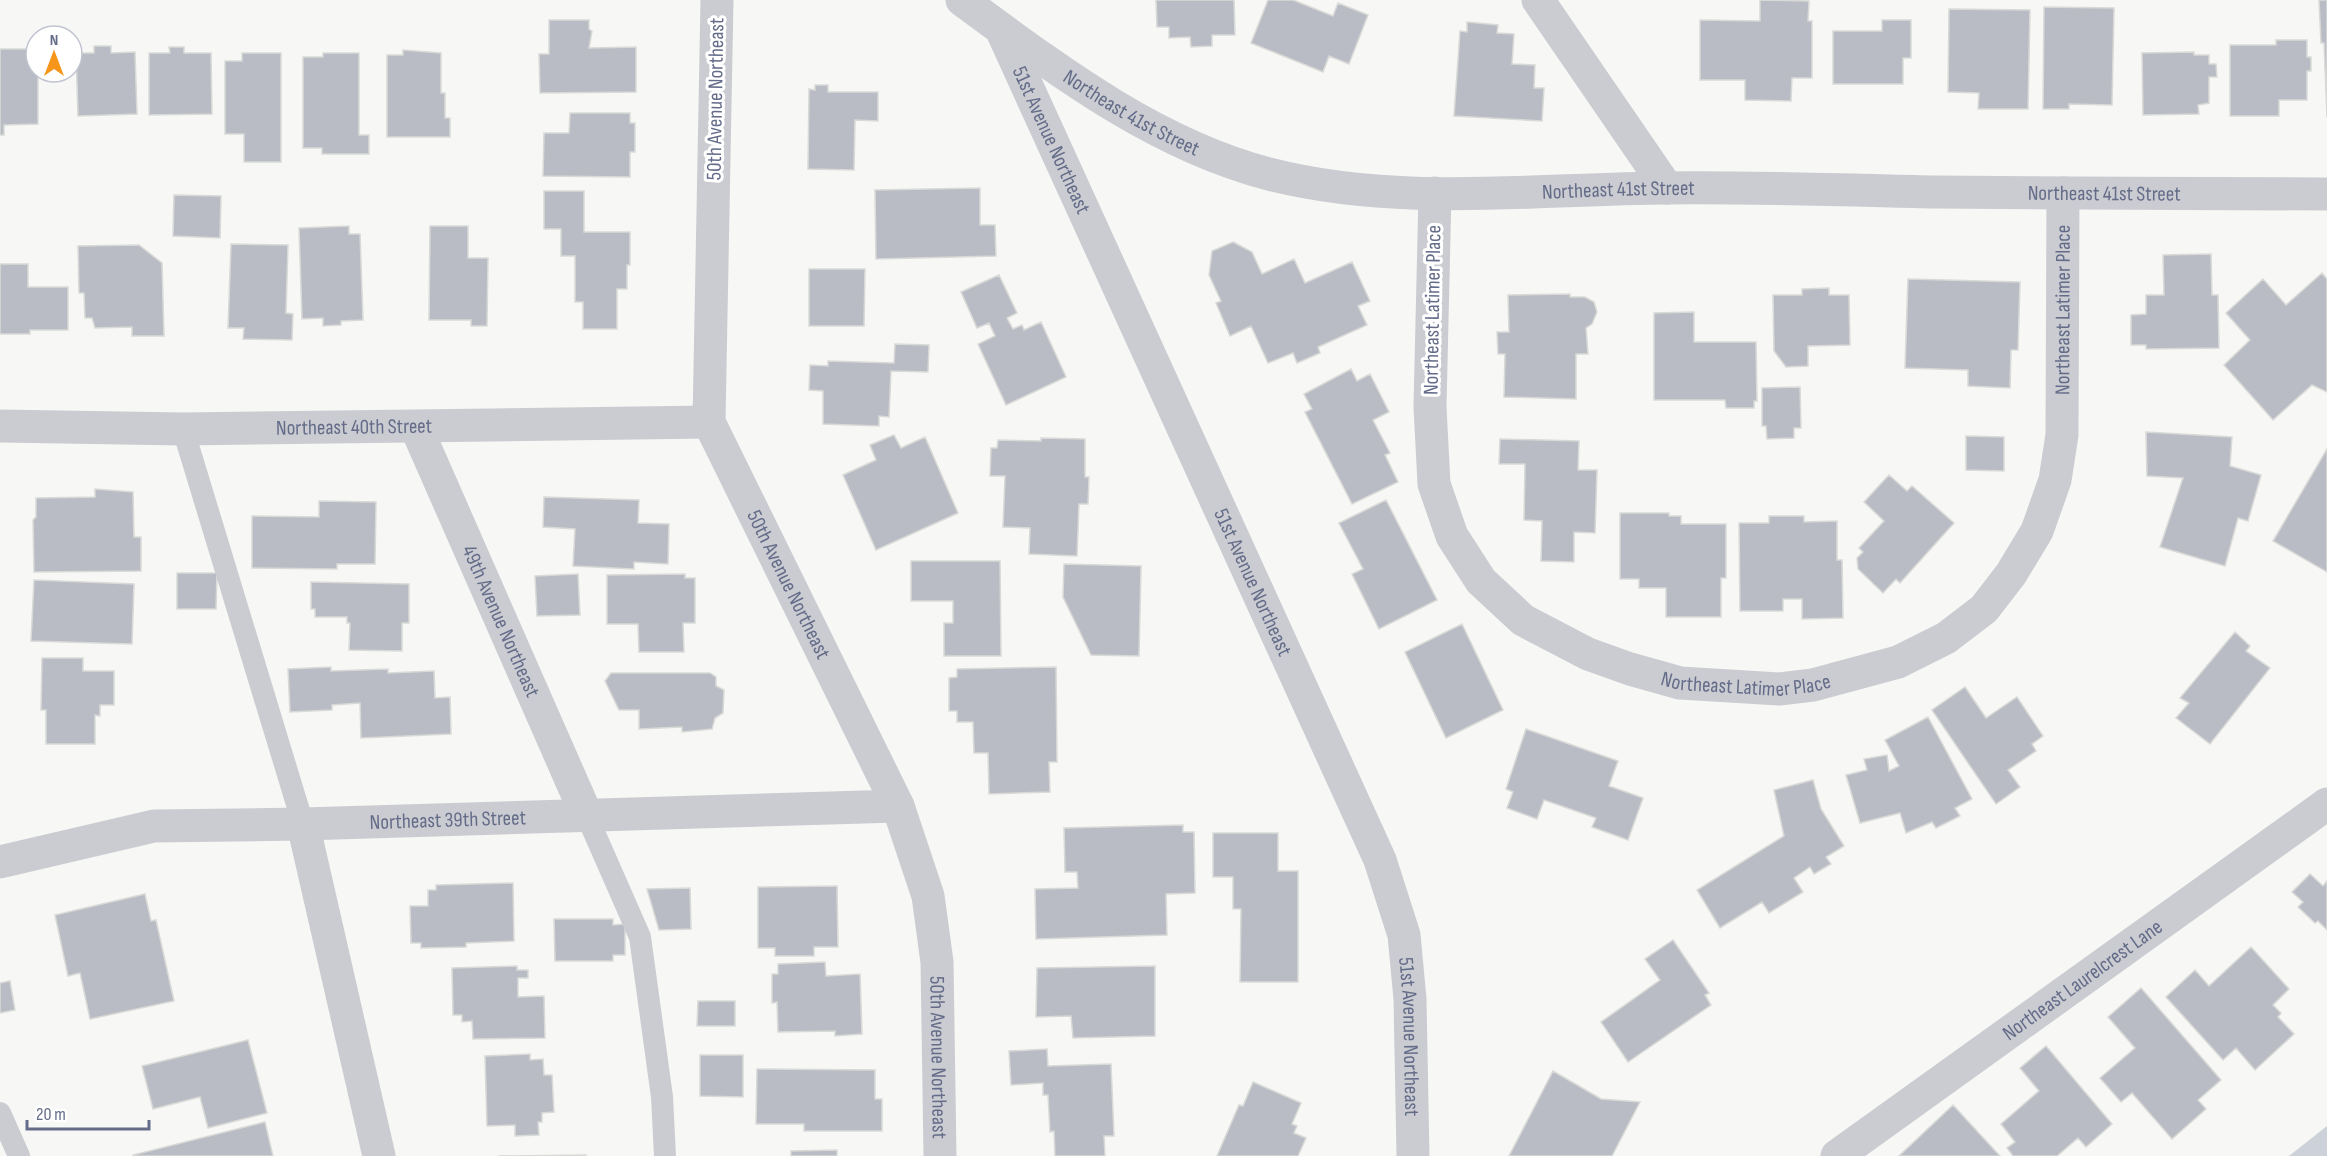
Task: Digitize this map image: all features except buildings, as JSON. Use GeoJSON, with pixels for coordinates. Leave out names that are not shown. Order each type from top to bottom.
{"type":"FeatureCollection","features":[{"type":"Feature","properties":{"kind":"street","name":"50th Avenue Northeast"},"geometry":{"type":"LineString","coordinates":[[717,0],[709,422],[898,806],[928,896],[937,962],[940,1156]]}},
{"type":"Feature","properties":{"kind":"street","name":"Northeast 41st Street"},"geometry":{"type":"LineString","coordinates":[[962,0],[1097,94],[1169,137],[1218,158],[1270,174],[1347,189],[1435,193],[1667,188],[2327,194]]}},
{"type":"Feature","properties":{"kind":"street"},"geometry":{"type":"LineString","coordinates":[[1538,0],[1667,188]]}},
{"type":"Feature","properties":{"kind":"street","name":"51st Avenue Northeast"},"geometry":{"type":"LineString","coordinates":[[1001,29],[1380,860],[1404,935],[1410,999],[1413,1156]]}},
{"type":"Feature","properties":{"kind":"street","name":"Northeast Latimer Place"},"geometry":{"type":"LineString","coordinates":[[1435,193],[1430,407],[1434,484],[1452,536],[1481,581],[1523,620],[1588,654],[1680,683],[1779,689],[1813,685],[1898,662],[1946,638],[1984,609],[2011,574],[2037,531],[2055,480],[2062,435],[2063,193]]}},
{"type":"Feature","properties":{"kind":"street","name":"Northeast 40th Street"},"geometry":{"type":"LineString","coordinates":[[0,426],[183,429],[709,422]]}},
{"type":"Feature","properties":{"kind":"street","name":"49th Avenue Northeast"},"geometry":{"type":"LineString","coordinates":[[416,426],[586,814]]}},
{"type":"Feature","properties":{"kind":"street","name":"Northeast Laurelcrest Lane"},"geometry":{"type":"LineString","coordinates":[[1838,1156],[2327,804]]}},
{"type":"Feature","properties":{"kind":"street","name":"Northeast 39th Street"},"geometry":{"type":"LineString","coordinates":[[0,862],[154,826],[303,824],[898,806]]}},
{"type":"Feature","properties":{"kind":"street"},"geometry":{"type":"LineString","coordinates":[[303,824],[379,1156]]}},
{"type":"Feature","properties":{"kind":"lane"},"geometry":{"type":"LineString","coordinates":[[183,429],[303,824]]}},
{"type":"Feature","properties":{"kind":"lane"},"geometry":{"type":"LineString","coordinates":[[586,814],[640,937],[662,1097],[665,1156]]}},
{"type":"Feature","properties":{"kind":"lane"},"geometry":{"type":"LineString","coordinates":[[0,1113],[19,1156]]}},
{"type":"Feature","properties":{"kind":"shaded area"},"geometry":{"type":"Polygon","coordinates":[[[2327,1126],[2327,1156],[2289,1156],[2327,1126]]]}}]}
